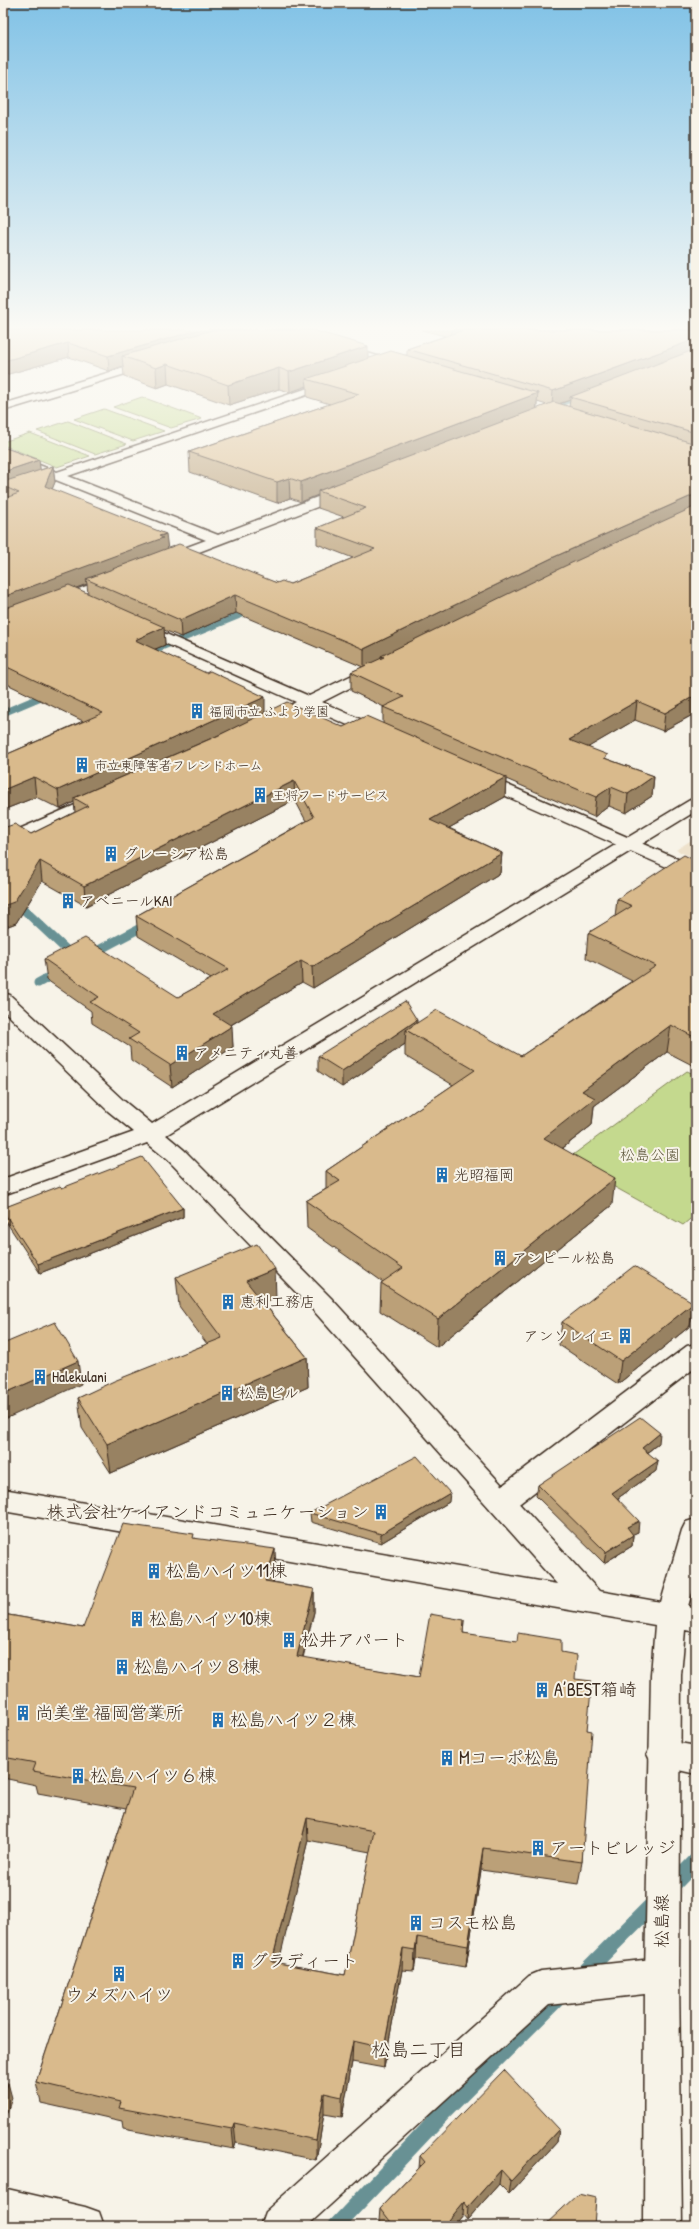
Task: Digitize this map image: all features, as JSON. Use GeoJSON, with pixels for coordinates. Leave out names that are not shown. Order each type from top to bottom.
{"type":"FeatureCollection","features":[{"type":"Feature","properties":{"kind":"street"},"geometry":{"type":"LineString","coordinates":[[3,494],[183,434]]}},
{"type":"Feature","properties":{"kind":"street"},"geometry":{"type":"LineString","coordinates":[[3,455],[218,540]]}},
{"type":"Feature","properties":{"kind":"street"},"geometry":{"type":"LineString","coordinates":[[152,565],[358,486]]}},
{"type":"Feature","properties":{"kind":"street"},"geometry":{"type":"LineString","coordinates":[[3,622],[130,573]]}},
{"type":"Feature","properties":{"kind":"street"},"geometry":{"type":"LineString","coordinates":[[72,596],[93,605]]}},
{"type":"Feature","properties":{"kind":"street"},"geometry":{"type":"LineString","coordinates":[[122,618],[394,740]]}},
{"type":"Feature","properties":{"kind":"street"},"geometry":{"type":"LineString","coordinates":[[260,726],[395,660]]}},
{"type":"Feature","properties":{"kind":"street"},"geometry":{"type":"LineString","coordinates":[[466,772],[696,874]]}},
{"type":"Feature","properties":{"kind":"street"},"geometry":{"type":"LineString","coordinates":[[3,844],[119,791]]}},
{"type":"Feature","properties":{"kind":"street"},"geometry":{"type":"LineString","coordinates":[[3,1188],[151,1134],[696,804]]}},
{"type":"Feature","properties":{"kind":"street"},"geometry":{"type":"LineString","coordinates":[[3,999],[116,1106],[176,1155],[322,1304],[592,1602]]}},
{"type":"Feature","properties":{"kind":"street"},"geometry":{"type":"LineString","coordinates":[[501,1502],[696,1353]]}},
{"type":"Feature","properties":{"kind":"street"},"geometry":{"type":"LineString","coordinates":[[3,1500],[683,1618]]}},
{"type":"Feature","properties":{"kind":"street","name":"松島線"},"geometry":{"type":"LineString","coordinates":[[663,2226],[663,1754],[666,1675],[683,1618],[696,1530]]}},
{"type":"Feature","properties":{"kind":"street"},"geometry":{"type":"LineString","coordinates":[[663,1754],[696,1760]]}},
{"type":"Feature","properties":{"kind":"street"},"geometry":{"type":"LineString","coordinates":[[279,2226],[541,1988],[662,1974]]}},
{"type":"Feature","properties":{"kind":"street"},"geometry":{"type":"LineString","coordinates":[[3,2207],[85,2226]]}},
{"type":"Feature","properties":{"kind":"shaded area"},"geometry":{"type":"Polygon","coordinates":[[[696,837],[696,859],[676,850],[696,837]]]}},
{"type":"Feature","properties":{"kind":"green space"},"geometry":{"type":"Polygon","coordinates":[[[27,434],[33,434],[90,456],[57,467],[3,445],[3,442],[27,434]]]}},
{"type":"Feature","properties":{"kind":"green space"},"geometry":{"type":"Polygon","coordinates":[[[45,434],[101,434],[127,444],[95,454],[45,434]]]}},
{"type":"Feature","properties":{"kind":"green space"},"geometry":{"type":"Polygon","coordinates":[[[114,434],[155,434],[133,441],[114,434]]]}},
{"type":"Feature","properties":{"kind":"green space","name":"松島公園"},"geometry":{"type":"Polygon","coordinates":[[[687,1071],[696,1075],[696,1214],[683,1225],[566,1160],[687,1071]]]}},
{"type":"Feature","properties":{"kind":"building"},"geometry":{"type":"Polygon","coordinates":[[[242,434],[429,434],[301,482],[289,478],[277,482],[189,452],[242,434]]]}},
{"type":"Feature","properties":{"kind":"building"},"geometry":{"type":"Polygon","coordinates":[[[469,434],[662,434],[696,444],[696,494],[554,557],[364,649],[235,595],[180,620],[86,579],[179,544],[277,583],[282,581],[290,584],[375,549],[317,528],[366,508],[318,491],[469,434]]]}},
{"type":"Feature","properties":{"kind":"building"},"geometry":{"type":"Polygon","coordinates":[[[3,447],[39,460],[3,472],[3,447]]]}},
{"type":"Feature","properties":{"kind":"building"},"geometry":{"type":"Polygon","coordinates":[[[53,466],[45,486],[166,534],[159,536],[163,538],[3,597],[3,499],[19,493],[3,486],[3,482],[53,466]]]}},
{"type":"Feature","properties":{"kind":"building"},"geometry":{"type":"Polygon","coordinates":[[[696,506],[696,695],[665,713],[637,701],[569,740],[608,755],[604,758],[654,776],[628,794],[611,787],[596,797],[383,707],[404,697],[351,672],[384,657],[381,656],[565,566],[696,506]]]}},
{"type":"Feature","properties":{"kind":"building"},"geometry":{"type":"Polygon","coordinates":[[[69,585],[164,627],[135,640],[206,673],[210,671],[265,697],[58,790],[34,777],[3,790],[3,756],[103,713],[3,665],[3,609],[69,585]]]}},
{"type":"Feature","properties":{"kind":"building"},"geometry":{"type":"Polygon","coordinates":[[[287,702],[343,727],[366,716],[506,777],[430,820],[502,853],[312,967],[301,961],[213,1014],[232,1026],[170,1065],[129,1039],[139,1033],[90,1002],[99,997],[44,959],[85,938],[178,997],[229,969],[136,916],[314,817],[294,781],[84,886],[40,861],[14,902],[3,906],[3,828],[15,824],[31,834],[88,806],[74,798],[217,736],[287,702]]]}},
{"type":"Feature","properties":{"kind":"building"},"geometry":{"type":"Polygon","coordinates":[[[684,855],[696,861],[696,1038],[671,1025],[582,1091],[595,1098],[544,1138],[615,1178],[438,1319],[381,1283],[403,1268],[306,1201],[340,1181],[326,1171],[475,1070],[406,1030],[437,1010],[521,1056],[656,966],[588,933],[632,906],[617,899],[684,855]]]}},
{"type":"Feature","properties":{"kind":"building"},"geometry":{"type":"Polygon","coordinates":[[[405,1001],[417,1020],[342,1071],[318,1056],[405,1001]]]}},
{"type":"Feature","properties":{"kind":"building"},"geometry":{"type":"Polygon","coordinates":[[[142,1157],[183,1208],[38,1264],[3,1211],[3,1208],[60,1186],[62,1188],[142,1157]]]}},
{"type":"Feature","properties":{"kind":"building"},"geometry":{"type":"Polygon","coordinates":[[[257,1244],[275,1269],[246,1281],[307,1357],[107,1444],[78,1398],[114,1381],[222,1338],[176,1277],[257,1244]]]}},
{"type":"Feature","properties":{"kind":"building"},"geometry":{"type":"Polygon","coordinates":[[[634,1266],[694,1303],[621,1361],[562,1322],[634,1266]]]}},
{"type":"Feature","properties":{"kind":"building"},"geometry":{"type":"Polygon","coordinates":[[[55,1322],[78,1361],[3,1394],[3,1344],[55,1322]]]}},
{"type":"Feature","properties":{"kind":"building"},"geometry":{"type":"Polygon","coordinates":[[[640,1417],[660,1433],[642,1448],[658,1461],[612,1493],[639,1521],[627,1527],[633,1535],[606,1552],[538,1485],[640,1417]]]}},
{"type":"Feature","properties":{"kind":"building","name":"株式会社ケイアンドコミュニケーション"},"geometry":{"type":"Polygon","coordinates":[[[417,1456],[450,1493],[381,1534],[310,1513],[417,1456]]]}},
{"type":"Feature","properties":{"kind":"building"},"geometry":{"type":"Polygon","coordinates":[[[123,1524],[194,1534],[193,1538],[275,1549],[265,1581],[314,1589],[297,1656],[419,1677],[430,1614],[464,1620],[463,1633],[517,1641],[518,1633],[561,1640],[561,1652],[577,1655],[575,1679],[592,1681],[587,1730],[592,1731],[582,1862],[483,1848],[468,1946],[417,1937],[415,1950],[403,1948],[384,2048],[353,2041],[342,2097],[324,2093],[316,2140],[234,2123],[232,2129],[119,2108],[121,2102],[36,2082],[133,1788],[33,1771],[36,1763],[3,1757],[3,1614],[83,1628],[123,1524]],[[307,1818],[272,1962],[345,1975],[374,1831],[307,1818]]]}},
{"type":"Feature","properties":{"kind":"building"},"geometry":{"type":"Polygon","coordinates":[[[504,2070],[559,2129],[511,2181],[501,2170],[468,2207],[464,2202],[444,2226],[394,2226],[380,2208],[425,2162],[420,2156],[504,2070]]]}},
{"type":"Feature","properties":{"kind":"building"},"geometry":{"type":"Polygon","coordinates":[[[3,2082],[8,2083],[3,2097],[3,2082]]]}},
{"type":"Feature","properties":{"kind":"building"},"geometry":{"type":"Polygon","coordinates":[[[578,2194],[596,2198],[594,2226],[544,2226],[578,2194]]]}},
{"type":"Feature","properties":{"kind":"waterway"},"geometry":{"type":"LineString","coordinates":[[144,654],[252,610]]}},
{"type":"Feature","properties":{"kind":"waterway"},"geometry":{"type":"LineString","coordinates":[[3,713],[48,694]]}},
{"type":"Feature","properties":{"kind":"waterway"},"geometry":{"type":"LineString","coordinates":[[3,890],[74,957]]}},
{"type":"Feature","properties":{"kind":"waterway"},"geometry":{"type":"LineString","coordinates":[[91,954],[148,924]]}},
{"type":"Feature","properties":{"kind":"waterway"},"geometry":{"type":"LineString","coordinates":[[38,983],[58,972]]}},
{"type":"Feature","properties":{"kind":"waterway"},"geometry":{"type":"LineString","coordinates":[[671,1887],[696,1861]]}},
{"type":"Feature","properties":{"kind":"waterway"},"geometry":{"type":"LineString","coordinates":[[583,1974],[655,1902]]}},
{"type":"Feature","properties":{"kind":"waterway"},"geometry":{"type":"LineString","coordinates":[[336,2226],[444,2112],[561,1995]]}},
{"type":"Feature","properties":{"kind":"place","name":"福岡市立 ふよう学園"},"geometry":{"type":"Point","coordinates":[197,711]}},
{"type":"Feature","properties":{"kind":"place","name":"市立東障害者フレンドホーム"},"geometry":{"type":"Point","coordinates":[82,765]}},
{"type":"Feature","properties":{"kind":"place","name":"王将フードサービス"},"geometry":{"type":"Point","coordinates":[260,795]}},
{"type":"Feature","properties":{"kind":"place","name":"グレーシア松島"},"geometry":{"type":"Point","coordinates":[111,854]}},
{"type":"Feature","properties":{"kind":"place","name":"アベニールKAI"},"geometry":{"type":"Point","coordinates":[68,901]}},
{"type":"Feature","properties":{"kind":"place","name":"アメニティ丸善"},"geometry":{"type":"Point","coordinates":[182,1053]}},
{"type":"Feature","properties":{"kind":"place","name":"光昭福岡"},"geometry":{"type":"Point","coordinates":[442,1175]}},
{"type":"Feature","properties":{"kind":"place","name":"アンピール松島"},"geometry":{"type":"Point","coordinates":[500,1258]}},
{"type":"Feature","properties":{"kind":"place","name":"恵利工務店"},"geometry":{"type":"Point","coordinates":[228,1302]}},
{"type":"Feature","properties":{"kind":"place","name":"アンソレイエ"},"geometry":{"type":"Point","coordinates":[625,1336]}},
{"type":"Feature","properties":{"kind":"place","name":"Halekulani"},"geometry":{"type":"Point","coordinates":[40,1377]}},
{"type":"Feature","properties":{"kind":"place","name":"松島ビル"},"geometry":{"type":"Point","coordinates":[227,1393]}},
{"type":"Feature","properties":{"kind":"place","name":"株式会社ケイアンドコミュニケーション"},"geometry":{"type":"Point","coordinates":[381,1512]}},
{"type":"Feature","properties":{"kind":"place","name":"松島ハイツ11棟"},"geometry":{"type":"Point","coordinates":[154,1571]}},
{"type":"Feature","properties":{"kind":"place","name":"松島ハイツ10棟"},"geometry":{"type":"Point","coordinates":[137,1619]}},
{"type":"Feature","properties":{"kind":"place","name":"松井アパート"},"geometry":{"type":"Point","coordinates":[289,1640]}},
{"type":"Feature","properties":{"kind":"place","name":"松島ハイツ８棟"},"geometry":{"type":"Point","coordinates":[122,1667]}},
{"type":"Feature","properties":{"kind":"place","name":"A’BEST箱崎"},"geometry":{"type":"Point","coordinates":[542,1690]}},
{"type":"Feature","properties":{"kind":"place","name":"尚美堂 福岡営業所"},"geometry":{"type":"Point","coordinates":[23,1713]}},
{"type":"Feature","properties":{"kind":"place","name":"松島ハイツ２棟"},"geometry":{"type":"Point","coordinates":[218,1720]}},
{"type":"Feature","properties":{"kind":"place","name":"Mコーポ松島"},"geometry":{"type":"Point","coordinates":[447,1758]}},
{"type":"Feature","properties":{"kind":"place","name":"松島ハイツ６棟"},"geometry":{"type":"Point","coordinates":[78,1776]}},
{"type":"Feature","properties":{"kind":"place","name":"アートビレッジ"},"geometry":{"type":"Point","coordinates":[538,1848]}},
{"type":"Feature","properties":{"kind":"place","name":"コスモ松島"},"geometry":{"type":"Point","coordinates":[416,1923]}},
{"type":"Feature","properties":{"kind":"place","name":"グラディート"},"geometry":{"type":"Point","coordinates":[238,1961]}},
{"type":"Feature","properties":{"kind":"place","name":"ウメズハイツ"},"geometry":{"type":"Point","coordinates":[119,1974]}},
{"type":"Feature","properties":{"kind":"district","name":"松島二丁目"},"geometry":{"type":"Point","coordinates":[419,2049]}}]}
